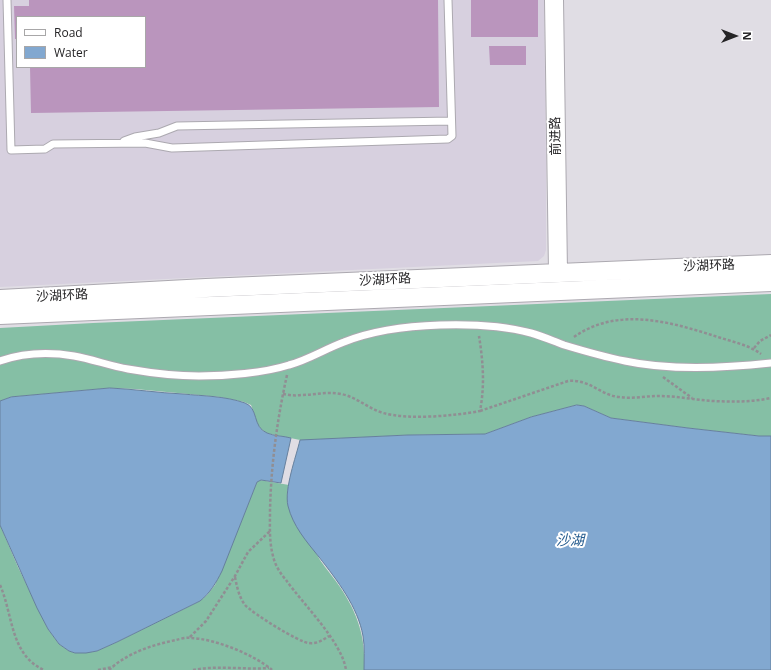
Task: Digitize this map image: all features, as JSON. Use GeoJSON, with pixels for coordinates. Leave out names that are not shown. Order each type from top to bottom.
{"type":"FeatureCollection","features":[{"type":"Feature","properties":{"kind":"street","name":"前进路"},"geometry":{"type":"LineString","coordinates":[[554,0],[563,272]]}},
{"type":"Feature","properties":{"kind":"street","name":"前进路"},"geometry":{"type":"LineString","coordinates":[[563,272],[565,0]]}},
{"type":"Feature","properties":{"kind":"street","name":"沙湖环路"},"geometry":{"type":"LineString","coordinates":[[0,299],[563,272],[771,264]]}},
{"type":"Feature","properties":{"kind":"street","name":"沙湖环路"},"geometry":{"type":"LineString","coordinates":[[0,315],[771,282]]}},
{"type":"Feature","properties":{"kind":"lane"},"geometry":{"type":"LineString","coordinates":[[7,0],[11,150],[45,149],[53,144],[151,144],[172,148],[448,139],[452,136],[448,0]]}},
{"type":"Feature","properties":{"kind":"lane"},"geometry":{"type":"LineString","coordinates":[[118,143],[136,137],[159,133],[177,126],[451,121]]}},
{"type":"Feature","properties":{"kind":"lane"},"geometry":{"type":"LineString","coordinates":[[0,360],[28,354],[57,354],[127,368],[177,375],[201,376],[239,374],[290,365],[366,334],[395,328],[417,326],[477,324],[521,330],[563,344],[627,362],[648,365],[684,367],[771,363]]}},
{"type":"Feature","properties":{"kind":"path"},"geometry":{"type":"LineString","coordinates":[[563,344],[579,333],[593,326],[607,321],[629,319],[663,322],[710,335],[754,348],[765,357]]}},
{"type":"Feature","properties":{"kind":"path"},"geometry":{"type":"LineString","coordinates":[[477,324],[484,373],[483,396],[480,411]]}},
{"type":"Feature","properties":{"kind":"path"},"geometry":{"type":"LineString","coordinates":[[754,348],[760,341],[771,335]]}},
{"type":"Feature","properties":{"kind":"path"},"geometry":{"type":"LineString","coordinates":[[290,365],[277,421],[270,484],[271,545],[276,565],[285,580],[341,652],[346,670]]}},
{"type":"Feature","properties":{"kind":"path"},"geometry":{"type":"LineString","coordinates":[[648,365],[692,398]]}},
{"type":"Feature","properties":{"kind":"path"},"geometry":{"type":"LineString","coordinates":[[283,394],[300,396],[330,392],[352,396],[376,410],[392,415],[426,416],[458,415],[480,411],[568,381],[576,380],[613,396],[620,397],[659,396],[730,402],[771,398]]}},
{"type":"Feature","properties":{"kind":"path"},"geometry":{"type":"LineString","coordinates":[[190,637],[206,621],[235,576],[248,552],[270,531]]}},
{"type":"Feature","properties":{"kind":"path"},"geometry":{"type":"LineString","coordinates":[[235,576],[239,594],[243,602],[247,607],[264,619],[288,634],[307,643],[318,642],[329,636]]}},
{"type":"Feature","properties":{"kind":"path"},"geometry":{"type":"LineString","coordinates":[[0,585],[16,640],[23,653],[30,661],[44,670]]}},
{"type":"Feature","properties":{"kind":"path"},"geometry":{"type":"LineString","coordinates":[[109,670],[139,651],[163,643],[190,637],[246,653],[271,669]]}},
{"type":"Feature","properties":{"kind":"path"},"geometry":{"type":"LineString","coordinates":[[98,670],[113,667]]}},
{"type":"Feature","properties":{"kind":"path"},"geometry":{"type":"LineString","coordinates":[[193,670],[204,668],[254,670],[271,669]]}},
{"type":"Feature","properties":{"kind":"shaded area"},"geometry":{"type":"Polygon","coordinates":[[[0,0],[544,0],[546,250],[544,256],[538,261],[0,287],[0,0]]]}},
{"type":"Feature","properties":{"kind":"green space"},"geometry":{"type":"Polygon","coordinates":[[[771,294],[771,436],[759,436],[611,418],[584,406],[577,405],[531,417],[485,434],[408,435],[300,440],[266,433],[256,423],[251,405],[220,397],[110,388],[11,397],[0,401],[0,328],[771,294]]]}},
{"type":"Feature","properties":{"kind":"green space"},"geometry":{"type":"Polygon","coordinates":[[[260,480],[289,485],[287,494],[311,544],[352,607],[360,627],[364,647],[364,670],[0,670],[0,525],[18,567],[48,629],[59,644],[75,653],[97,651],[200,601],[207,595],[215,585],[257,482],[260,480]]]}},
{"type":"Feature","properties":{"kind":"water"},"geometry":{"type":"Polygon","coordinates":[[[110,388],[214,397],[245,403],[252,409],[262,430],[270,434],[291,438],[281,483],[261,480],[257,482],[222,571],[204,598],[97,651],[75,653],[59,644],[48,629],[0,525],[0,401],[11,397],[110,388]]]}},
{"type":"Feature","properties":{"kind":"water","name":"沙湖"},"geometry":{"type":"Polygon","coordinates":[[[577,405],[584,406],[611,418],[759,436],[771,436],[771,670],[364,670],[364,640],[357,615],[352,604],[340,584],[300,533],[288,506],[287,499],[289,482],[300,440],[408,435],[485,434],[531,417],[577,405]]]}},
{"type":"Feature","properties":{"kind":"building"},"geometry":{"type":"Polygon","coordinates":[[[29,0],[438,0],[439,107],[31,113],[30,68],[146,68],[146,16],[16,16],[15,39],[14,6],[29,6],[29,0]]]}},
{"type":"Feature","properties":{"kind":"building"},"geometry":{"type":"Polygon","coordinates":[[[471,0],[538,0],[538,37],[471,37],[471,0]]]}},
{"type":"Feature","properties":{"kind":"building"},"geometry":{"type":"Polygon","coordinates":[[[489,46],[526,46],[526,65],[490,65],[489,46]]]}}]}
